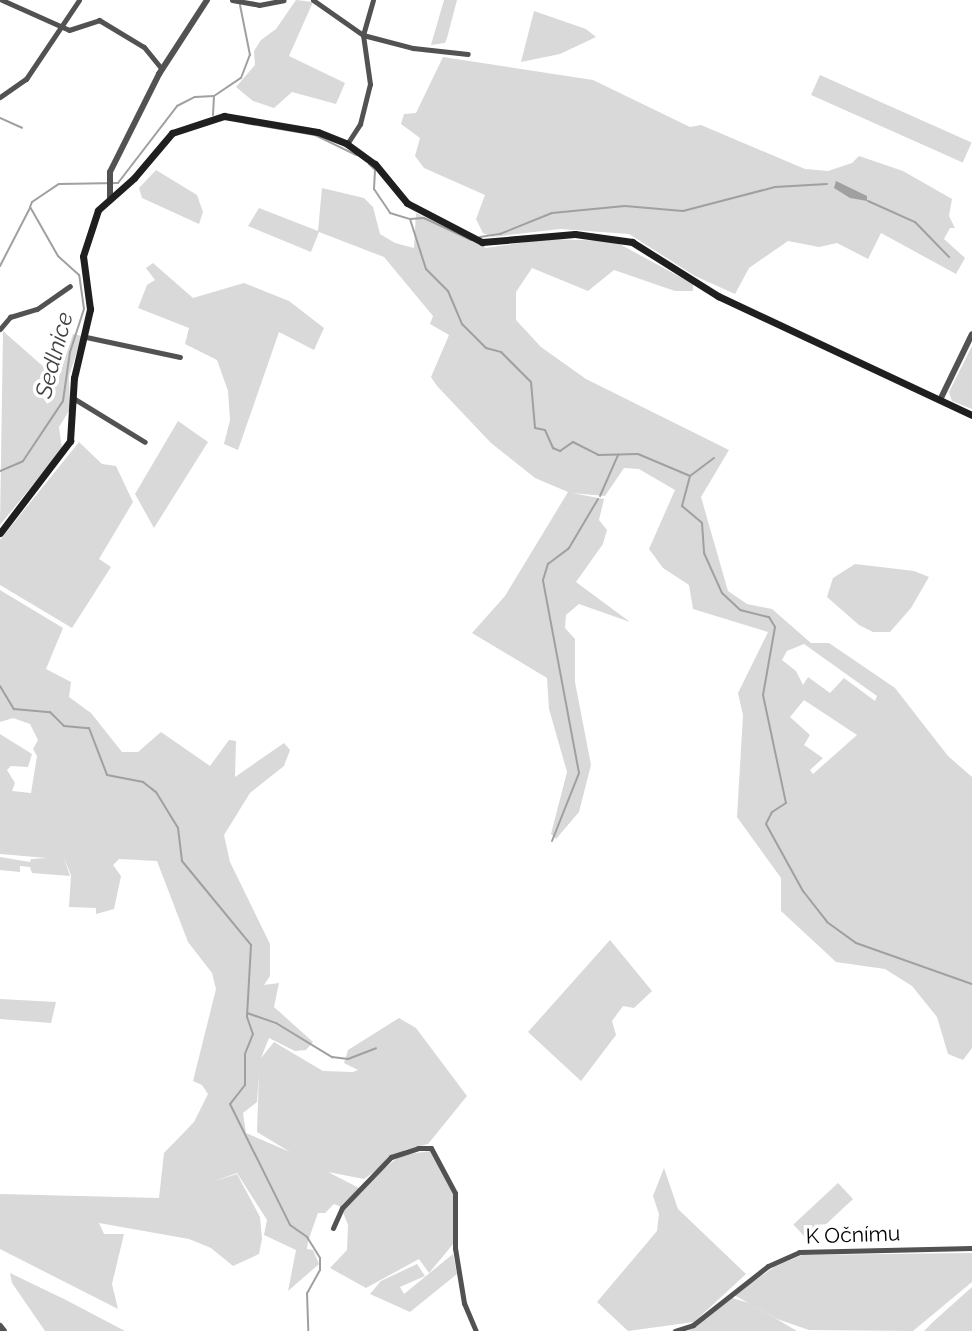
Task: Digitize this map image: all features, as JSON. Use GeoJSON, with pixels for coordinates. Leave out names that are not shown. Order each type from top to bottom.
{"type":"FeatureCollection","features":[{"type":"Feature","properties":{"kind":"main road"},"geometry":{"type":"LineString","coordinates":[[0,533],[65,452],[74,429],[73,398],[90,303],[83,253],[98,210],[109,193],[134,178],[169,136],[214,118],[251,118],[318,132],[347,144],[375,164],[407,203],[472,238],[506,243],[585,234],[632,242],[718,296],[972,415]]}},
{"type":"Feature","properties":{"kind":"street"},"geometry":{"type":"LineString","coordinates":[[2,0],[64,28],[74,30],[99,20],[144,47],[162,69]]}},
{"type":"Feature","properties":{"kind":"street"},"geometry":{"type":"LineString","coordinates":[[0,96],[26,79],[64,28],[79,0]]}},
{"type":"Feature","properties":{"kind":"street"},"geometry":{"type":"LineString","coordinates":[[109,193],[107,179],[162,69],[207,0]]}},
{"type":"Feature","properties":{"kind":"street"},"geometry":{"type":"LineString","coordinates":[[234,0],[284,0]]}},
{"type":"Feature","properties":{"kind":"street"},"geometry":{"type":"LineString","coordinates":[[313,0],[363,35],[413,48],[468,54]]}},
{"type":"Feature","properties":{"kind":"street"},"geometry":{"type":"LineString","coordinates":[[347,144],[360,124],[370,84],[363,35],[373,0]]}},
{"type":"Feature","properties":{"kind":"street"},"geometry":{"type":"LineString","coordinates":[[0,329],[10,317],[37,309],[70,286]]}},
{"type":"Feature","properties":{"kind":"street"},"geometry":{"type":"LineString","coordinates":[[940,400],[972,334]]}},
{"type":"Feature","properties":{"kind":"street"},"geometry":{"type":"LineString","coordinates":[[86,337],[180,357]]}},
{"type":"Feature","properties":{"kind":"street"},"geometry":{"type":"LineString","coordinates":[[73,398],[145,442]]}},
{"type":"Feature","properties":{"kind":"street"},"geometry":{"type":"LineString","coordinates":[[332,1228],[342,1208],[391,1157],[418,1147],[431,1148],[455,1193],[455,1248],[464,1303],[476,1331]]}},
{"type":"Feature","properties":{"kind":"street","name":"K Očnímu"},"geometry":{"type":"LineString","coordinates":[[675,1331],[693,1325],[768,1266],[799,1252],[972,1248]]}},
{"type":"Feature","properties":{"kind":"street"},"geometry":{"type":"LineString","coordinates":[[0,1326],[4,1331]]}},
{"type":"Feature","properties":{"kind":"shaded area"},"geometry":{"type":"Polygon","coordinates":[[[296,0],[313,2],[289,56],[345,83],[336,104],[292,92],[274,108],[253,101],[236,87],[255,65],[254,51],[261,40],[276,29],[296,0]]]}},
{"type":"Feature","properties":{"kind":"shaded area"},"geometry":{"type":"Polygon","coordinates":[[[444,0],[457,0],[447,38],[445,43],[431,45],[444,0]]]}},
{"type":"Feature","properties":{"kind":"shaded area"},"geometry":{"type":"Polygon","coordinates":[[[534,11],[586,29],[596,37],[560,54],[521,62],[534,11]]]}},
{"type":"Feature","properties":{"kind":"shaded area"},"geometry":{"type":"Polygon","coordinates":[[[443,57],[593,80],[690,127],[701,125],[805,169],[828,171],[852,163],[859,156],[903,171],[952,199],[949,216],[955,228],[950,228],[944,239],[965,258],[956,274],[881,233],[868,259],[837,243],[819,247],[788,241],[749,268],[735,294],[695,276],[629,234],[560,229],[492,237],[483,233],[476,219],[485,195],[424,168],[415,156],[420,138],[401,124],[404,114],[416,113],[443,57]]]}},
{"type":"Feature","properties":{"kind":"shaded area"},"geometry":{"type":"Polygon","coordinates":[[[820,75],[972,143],[963,163],[811,95],[820,75]]]}},
{"type":"Feature","properties":{"kind":"shaded area"},"geometry":{"type":"Polygon","coordinates":[[[156,170],[197,195],[203,212],[199,224],[142,198],[139,188],[156,170]]]}},
{"type":"Feature","properties":{"kind":"shaded area"},"geometry":{"type":"Polygon","coordinates":[[[836,181],[867,196],[867,201],[850,198],[834,188],[836,181]]]}},
{"type":"Feature","properties":{"kind":"shaded area"},"geometry":{"type":"Polygon","coordinates":[[[322,188],[364,198],[373,207],[380,234],[395,243],[414,248],[416,213],[486,248],[547,239],[614,241],[693,284],[693,291],[675,291],[614,270],[588,291],[532,268],[516,292],[516,320],[541,347],[586,379],[729,450],[701,497],[728,591],[747,604],[772,609],[811,643],[829,643],[895,688],[948,756],[972,777],[972,1048],[963,1060],[948,1054],[937,1017],[912,986],[885,969],[836,962],[781,911],[781,878],[737,817],[743,715],[738,693],[768,632],[693,609],[689,585],[663,568],[649,549],[675,490],[639,469],[624,468],[605,496],[572,493],[604,499],[599,520],[607,530],[603,544],[576,582],[630,622],[579,604],[566,615],[565,628],[575,639],[575,682],[591,765],[579,812],[556,839],[551,834],[567,772],[549,709],[547,678],[472,633],[505,596],[568,492],[535,478],[491,443],[437,386],[431,377],[449,335],[430,324],[433,316],[384,257],[319,232],[311,252],[248,226],[259,208],[318,231],[322,188]],[[804,644],[787,651],[782,660],[796,671],[803,685],[808,677],[830,693],[844,678],[875,701],[877,696],[804,644]],[[804,700],[790,717],[810,735],[804,745],[823,758],[810,770],[813,774],[857,735],[804,700]]]}},
{"type":"Feature","properties":{"kind":"shaded area"},"geometry":{"type":"Polygon","coordinates":[[[153,263],[193,298],[244,283],[289,301],[324,328],[314,350],[279,332],[238,450],[224,444],[230,420],[228,391],[217,360],[185,344],[189,328],[138,308],[147,285],[155,280],[146,268],[153,263]]]}},
{"type":"Feature","properties":{"kind":"shaded area"},"geometry":{"type":"Polygon","coordinates":[[[3,331],[45,368],[56,386],[73,334],[82,336],[69,376],[70,409],[59,427],[62,449],[0,525],[3,331]]]}},
{"type":"Feature","properties":{"kind":"shaded area"},"geometry":{"type":"Polygon","coordinates":[[[972,346],[972,409],[952,401],[949,392],[972,346]]]}},
{"type":"Feature","properties":{"kind":"shaded area"},"geometry":{"type":"Polygon","coordinates":[[[178,421],[208,442],[154,528],[135,494],[178,421]]]}},
{"type":"Feature","properties":{"kind":"shaded area"},"geometry":{"type":"Polygon","coordinates":[[[79,442],[102,464],[116,466],[133,502],[99,559],[111,567],[72,628],[0,585],[0,540],[79,442]]]}},
{"type":"Feature","properties":{"kind":"shaded area"},"geometry":{"type":"Polygon","coordinates":[[[855,564],[914,571],[929,577],[911,608],[890,632],[873,632],[859,625],[827,597],[833,578],[855,564]]]}},
{"type":"Feature","properties":{"kind":"shaded area"},"geometry":{"type":"Polygon","coordinates":[[[0,590],[63,628],[46,669],[71,682],[69,697],[91,713],[122,752],[138,752],[161,732],[210,766],[229,740],[236,741],[235,777],[284,743],[290,750],[284,766],[250,793],[224,835],[230,862],[270,944],[270,976],[264,985],[279,983],[274,1007],[313,1042],[306,1050],[295,1051],[269,1038],[261,1058],[274,1042],[323,1071],[353,1072],[358,1070],[344,1063],[348,1050],[399,1018],[416,1028],[467,1096],[428,1144],[405,1150],[364,1179],[328,1172],[359,1188],[401,1155],[431,1151],[453,1190],[454,1243],[429,1273],[419,1259],[366,1288],[330,1268],[347,1250],[348,1225],[341,1207],[334,1204],[325,1213],[318,1213],[308,1241],[307,1249],[313,1250],[319,1264],[288,1291],[296,1250],[264,1235],[267,1220],[237,1173],[212,1182],[237,1174],[260,1217],[262,1239],[259,1254],[233,1266],[211,1248],[189,1239],[99,1223],[104,1234],[124,1234],[112,1284],[118,1309],[0,1249],[0,1194],[159,1198],[164,1153],[194,1122],[208,1094],[202,1085],[193,1081],[216,989],[212,973],[188,942],[157,861],[119,859],[113,865],[121,876],[114,909],[96,914],[96,908],[69,907],[71,875],[64,858],[70,876],[32,873],[30,867],[20,866],[20,872],[0,870],[0,857],[30,862],[31,859],[47,858],[0,854],[0,734],[32,754],[28,767],[11,766],[7,770],[15,783],[12,791],[31,793],[37,756],[33,749],[38,740],[30,724],[13,718],[0,722],[0,590]],[[259,1074],[257,1102],[243,1113],[246,1133],[290,1152],[257,1132],[259,1074]]]}},
{"type":"Feature","properties":{"kind":"shaded area"},"geometry":{"type":"Polygon","coordinates":[[[610,940],[652,991],[634,1008],[623,1006],[612,1021],[616,1035],[581,1081],[528,1032],[610,940]]]}},
{"type":"Feature","properties":{"kind":"shaded area"},"geometry":{"type":"Polygon","coordinates":[[[0,999],[56,1002],[51,1023],[0,1019],[0,999]]]}},
{"type":"Feature","properties":{"kind":"shaded area"},"geometry":{"type":"Polygon","coordinates":[[[664,1168],[678,1209],[746,1274],[694,1322],[628,1331],[597,1302],[657,1231],[659,1214],[653,1196],[664,1168]]]}},
{"type":"Feature","properties":{"kind":"shaded area"},"geometry":{"type":"Polygon","coordinates":[[[838,1183],[853,1199],[808,1241],[793,1225],[838,1183]]]}},
{"type":"Feature","properties":{"kind":"shaded area"},"geometry":{"type":"Polygon","coordinates":[[[972,1253],[972,1282],[913,1331],[809,1330],[777,1319],[734,1295],[774,1267],[802,1255],[972,1253]]]}},
{"type":"Feature","properties":{"kind":"shaded area"},"geometry":{"type":"Polygon","coordinates":[[[453,1254],[457,1274],[410,1312],[370,1294],[381,1281],[417,1264],[425,1276],[400,1287],[404,1294],[453,1254]]]}},
{"type":"Feature","properties":{"kind":"shaded area"},"geometry":{"type":"Polygon","coordinates":[[[10,1273],[125,1331],[45,1331],[12,1283],[10,1273]]]}},
{"type":"Feature","properties":{"kind":"shaded area"},"geometry":{"type":"Polygon","coordinates":[[[972,1287],[972,1331],[924,1331],[934,1321],[972,1287]]]}},
{"type":"Feature","properties":{"kind":"shaded area"},"geometry":{"type":"Polygon","coordinates":[[[732,1298],[749,1303],[797,1331],[688,1331],[732,1298]]]}},
{"type":"Feature","properties":{"kind":"waterway","name":"Sedlnice"},"geometry":{"type":"LineString","coordinates":[[0,471],[23,461],[63,401],[70,352],[84,309],[79,275],[58,256],[30,207],[32,202],[59,184],[118,183],[177,106],[195,97],[214,96],[241,78],[250,55],[240,5]]}},
{"type":"Feature","properties":{"kind":"waterway"},"geometry":{"type":"LineString","coordinates":[[213,115],[214,96]]}},
{"type":"Feature","properties":{"kind":"waterway"},"geometry":{"type":"LineString","coordinates":[[0,118],[22,128]]}},
{"type":"Feature","properties":{"kind":"waterway"},"geometry":{"type":"LineString","coordinates":[[245,123],[315,135],[356,155]]}},
{"type":"Feature","properties":{"kind":"waterway"},"geometry":{"type":"LineString","coordinates":[[369,164],[375,170],[374,189],[390,213],[410,219],[426,269],[448,291],[462,324],[486,348],[501,352],[531,382],[535,428],[545,430],[553,448],[560,451],[573,442],[598,455],[638,454],[690,476],[682,506],[702,523],[704,553],[722,593],[740,610],[769,617],[775,627],[763,695],[786,803],[772,812],[766,824],[803,891],[827,922],[856,943],[972,984]]}},
{"type":"Feature","properties":{"kind":"waterway"},"geometry":{"type":"LineString","coordinates":[[480,237],[500,234],[552,213],[625,206],[683,211],[775,187],[827,184]]}},
{"type":"Feature","properties":{"kind":"waterway"},"geometry":{"type":"LineString","coordinates":[[868,201],[915,222],[949,257]]}},
{"type":"Feature","properties":{"kind":"waterway"},"geometry":{"type":"LineString","coordinates":[[0,266],[30,208]]}},
{"type":"Feature","properties":{"kind":"waterway"},"geometry":{"type":"LineString","coordinates":[[410,219],[424,218],[471,240]]}},
{"type":"Feature","properties":{"kind":"waterway"},"geometry":{"type":"LineString","coordinates":[[600,496],[618,455]]}},
{"type":"Feature","properties":{"kind":"waterway"},"geometry":{"type":"LineString","coordinates":[[690,476],[714,458]]}},
{"type":"Feature","properties":{"kind":"waterway"},"geometry":{"type":"LineString","coordinates":[[552,841],[579,773],[543,580],[548,564],[569,548],[598,499]]}},
{"type":"Feature","properties":{"kind":"waterway"},"geometry":{"type":"LineString","coordinates":[[0,686],[14,709],[50,712],[64,726],[89,728],[107,775],[143,782],[156,792],[178,828],[182,861],[251,945],[247,1017],[253,1034],[245,1054],[245,1085],[230,1104],[290,1225],[307,1237],[320,1258],[320,1270],[307,1293],[308,1331]]}},
{"type":"Feature","properties":{"kind":"waterway"},"geometry":{"type":"LineString","coordinates":[[247,1013],[276,1023],[332,1057],[348,1059],[376,1048]]}}]}
